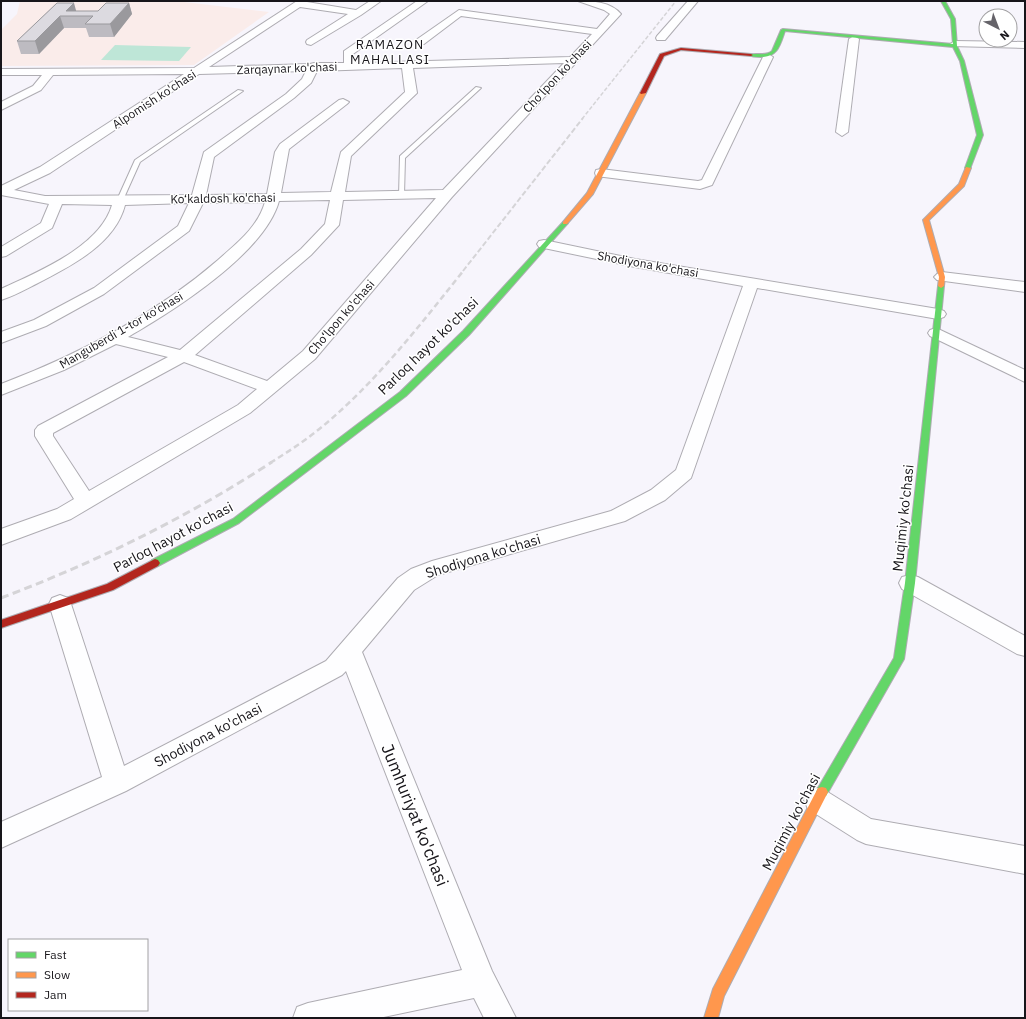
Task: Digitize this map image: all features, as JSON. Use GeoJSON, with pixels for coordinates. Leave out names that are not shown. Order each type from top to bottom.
{"type":"FeatureCollection","features":[{"type":"Feature","properties":{"kind":"street"},"geometry":{"type":"LineString","coordinates":[[311,42],[376,1]]}},
{"type":"Feature","properties":{"kind":"street"},"geometry":{"type":"LineString","coordinates":[[349,66],[348,53],[423,1]]}},
{"type":"Feature","properties":{"kind":"street","name":"Cho‘lpon ko'chasi"},"geometry":{"type":"LineString","coordinates":[[1,537],[64,514],[244,409],[309,355],[447,194],[616,14],[607,8],[583,1]]}},
{"type":"Feature","properties":{"kind":"street"},"geometry":{"type":"LineString","coordinates":[[661,38],[694,1]]}},
{"type":"Feature","properties":{"kind":"street","name":"Muqimiy ko'chasi"},"geometry":{"type":"LineString","coordinates":[[711,1018],[718,994],[817,800],[899,659],[910,582],[942,276],[926,220],[962,185],[980,135],[962,61],[955,45],[953,19],[943,1]]}},
{"type":"Feature","properties":{"kind":"street"},"geometry":{"type":"LineString","coordinates":[[300,3],[358,13]]}},
{"type":"Feature","properties":{"kind":"street","name":"Alpomish ko'chasi"},"geometry":{"type":"LineString","coordinates":[[1,191],[45,170],[300,3]]}},
{"type":"Feature","properties":{"kind":"street"},"geometry":{"type":"LineString","coordinates":[[420,42],[459,13],[599,32]]}},
{"type":"Feature","properties":{"kind":"street"},"geometry":{"type":"LineString","coordinates":[[601,173],[700,185],[707,182],[768,57],[774,53],[783,30],[854,39],[955,45],[1025,45]]}},
{"type":"Feature","properties":{"kind":"street"},"geometry":{"type":"LineString","coordinates":[[842,132],[854,39]]}},
{"type":"Feature","properties":{"kind":"street","name":"Parloq hayot ko'chasi"},"geometry":{"type":"LineString","coordinates":[[1,624],[110,587],[236,521],[403,394],[466,333],[590,194],[662,55],[681,49],[768,57]]}},
{"type":"Feature","properties":{"kind":"street","name":"Zarqaynar ko'chasi"},"geometry":{"type":"LineString","coordinates":[[1,72],[196,71],[314,66],[572,60]]}},
{"type":"Feature","properties":{"kind":"street"},"geometry":{"type":"LineString","coordinates":[[85,501],[44,436],[44,430],[183,356],[306,252],[332,225],[345,155],[411,93],[407,64]]}},
{"type":"Feature","properties":{"kind":"street"},"geometry":{"type":"LineString","coordinates":[[1,338],[40,323],[99,291],[184,228],[198,199],[208,155],[290,96],[307,81],[314,66]]}},
{"type":"Feature","properties":{"kind":"street"},"geometry":{"type":"LineString","coordinates":[[1,107],[37,88],[51,71]]}},
{"type":"Feature","properties":{"kind":"street","name":"Manguberdi 1-tor ko'chasi"},"geometry":{"type":"LineString","coordinates":[[1,390],[74,360],[159,311],[194,287],[243,246],[264,219],[272,198],[281,152],[284,147],[343,102]]}},
{"type":"Feature","properties":{"kind":"street","name":"Ko‘kaldosh ko'chasi"},"geometry":{"type":"LineString","coordinates":[[1,191],[45,200],[272,198],[447,194]]}},
{"type":"Feature","properties":{"kind":"street"},"geometry":{"type":"LineString","coordinates":[[1,253],[47,225],[57,200]]}},
{"type":"Feature","properties":{"kind":"street"},"geometry":{"type":"LineString","coordinates":[[1,296],[44,275],[79,253],[103,233],[114,218],[120,200]]}},
{"type":"Feature","properties":{"kind":"street","name":"Shodiyona ko'chasi"},"geometry":{"type":"LineString","coordinates":[[544,244],[635,263],[938,314]]}},
{"type":"Feature","properties":{"kind":"street"},"geometry":{"type":"LineString","coordinates":[[942,276],[1025,288]]}},
{"type":"Feature","properties":{"kind":"street","name":"Shodiyona ko'chasi"},"geometry":{"type":"LineString","coordinates":[[1,835],[117,783],[334,668],[406,584],[419,575],[432,569],[618,516],[658,495],[684,473],[752,282]]}},
{"type":"Feature","properties":{"kind":"street"},"geometry":{"type":"LineString","coordinates":[[936,333],[1025,377]]}},
{"type":"Feature","properties":{"kind":"street"},"geometry":{"type":"LineString","coordinates":[[112,338],[183,356],[270,388]]}},
{"type":"Feature","properties":{"kind":"street"},"geometry":{"type":"LineString","coordinates":[[910,582],[1025,647]]}},
{"type":"Feature","properties":{"kind":"street"},"geometry":{"type":"LineString","coordinates":[[60,604],[117,783]]}},
{"type":"Feature","properties":{"kind":"street","name":"Jumhuriyat ko'chasi"},"geometry":{"type":"LineString","coordinates":[[349,649],[481,981],[501,1018]]}},
{"type":"Feature","properties":{"kind":"street"},"geometry":{"type":"LineString","coordinates":[[817,800],[866,831],[1025,860]]}},
{"type":"Feature","properties":{"kind":"street"},"geometry":{"type":"LineString","coordinates":[[308,1018],[481,981]]}},
{"type":"Feature","properties":{"kind":"lane"},"geometry":{"type":"LineString","coordinates":[[401,195],[402,157],[478,88]]}},
{"type":"Feature","properties":{"kind":"lane"},"geometry":{"type":"LineString","coordinates":[[120,200],[137,161],[240,91]]}},
{"type":"Feature","properties":{"kind":"shaded area"},"geometry":{"type":"Polygon","coordinates":[[[20,1],[176,1],[269,12],[194,65],[1,66],[1,30],[17,14],[20,1]]]}},
{"type":"Feature","properties":{"kind":"green space"},"geometry":{"type":"Polygon","coordinates":[[[115,45],[191,47],[179,61],[101,60],[115,45]]]}},
{"type":"Feature","properties":{"kind":"building"},"geometry":{"type":"Polygon","coordinates":[[[57,3],[74,3],[66,11],[98,11],[106,3],[129,3],[110,24],[85,24],[93,16],[60,16],[35,41],[17,41],[57,3]]]}},
{"type":"Feature","properties":{"kind":"railway"},"geometry":{"type":"LineString","coordinates":[[582,119],[676,1]]}},
{"type":"Feature","properties":{"kind":"railway"},"geometry":{"type":"LineString","coordinates":[[463,271],[583,118]]}},
{"type":"Feature","properties":{"kind":"railway"},"geometry":{"type":"LineString","coordinates":[[270,463],[297,446],[343,409],[397,352],[464,270]]}},
{"type":"Feature","properties":{"kind":"railway"},"geometry":{"type":"LineString","coordinates":[[1,598],[106,554],[140,538],[207,502],[272,462]]}},
{"type":"Feature","properties":{"kind":"traffic: fast"},"geometry":{"type":"LineString","coordinates":[[943,1],[953,19],[955,46],[962,61],[980,135],[968,168]]}},
{"type":"Feature","properties":{"kind":"traffic: fast"},"geometry":{"type":"LineString","coordinates":[[751,55],[766,56],[774,52],[783,30],[955,46]]}},
{"type":"Feature","properties":{"kind":"traffic: fast"},"geometry":{"type":"LineString","coordinates":[[155,563],[236,521],[403,394],[466,333],[565,223]]}},
{"type":"Feature","properties":{"kind":"traffic: fast"},"geometry":{"type":"LineString","coordinates":[[822,792],[899,659],[910,583],[941,286]]}},
{"type":"Feature","properties":{"kind":"traffic: slow"},"geometry":{"type":"LineString","coordinates":[[565,223],[590,194],[643,93]]}},
{"type":"Feature","properties":{"kind":"traffic: slow"},"geometry":{"type":"LineString","coordinates":[[941,286],[942,277],[926,220],[962,185],[968,168]]}},
{"type":"Feature","properties":{"kind":"traffic: slow"},"geometry":{"type":"LineString","coordinates":[[711,1018],[718,994],[822,792]]}},
{"type":"Feature","properties":{"kind":"traffic: jam"},"geometry":{"type":"LineString","coordinates":[[643,93],[662,55],[681,49],[751,55]]}},
{"type":"Feature","properties":{"kind":"traffic: jam"},"geometry":{"type":"LineString","coordinates":[[1,624],[110,587],[155,563]]}},
{"type":"Feature","properties":{"kind":"district","name":"RAMAZON MAHALLASI"},"geometry":{"type":"Point","coordinates":[390,52]}}]}
